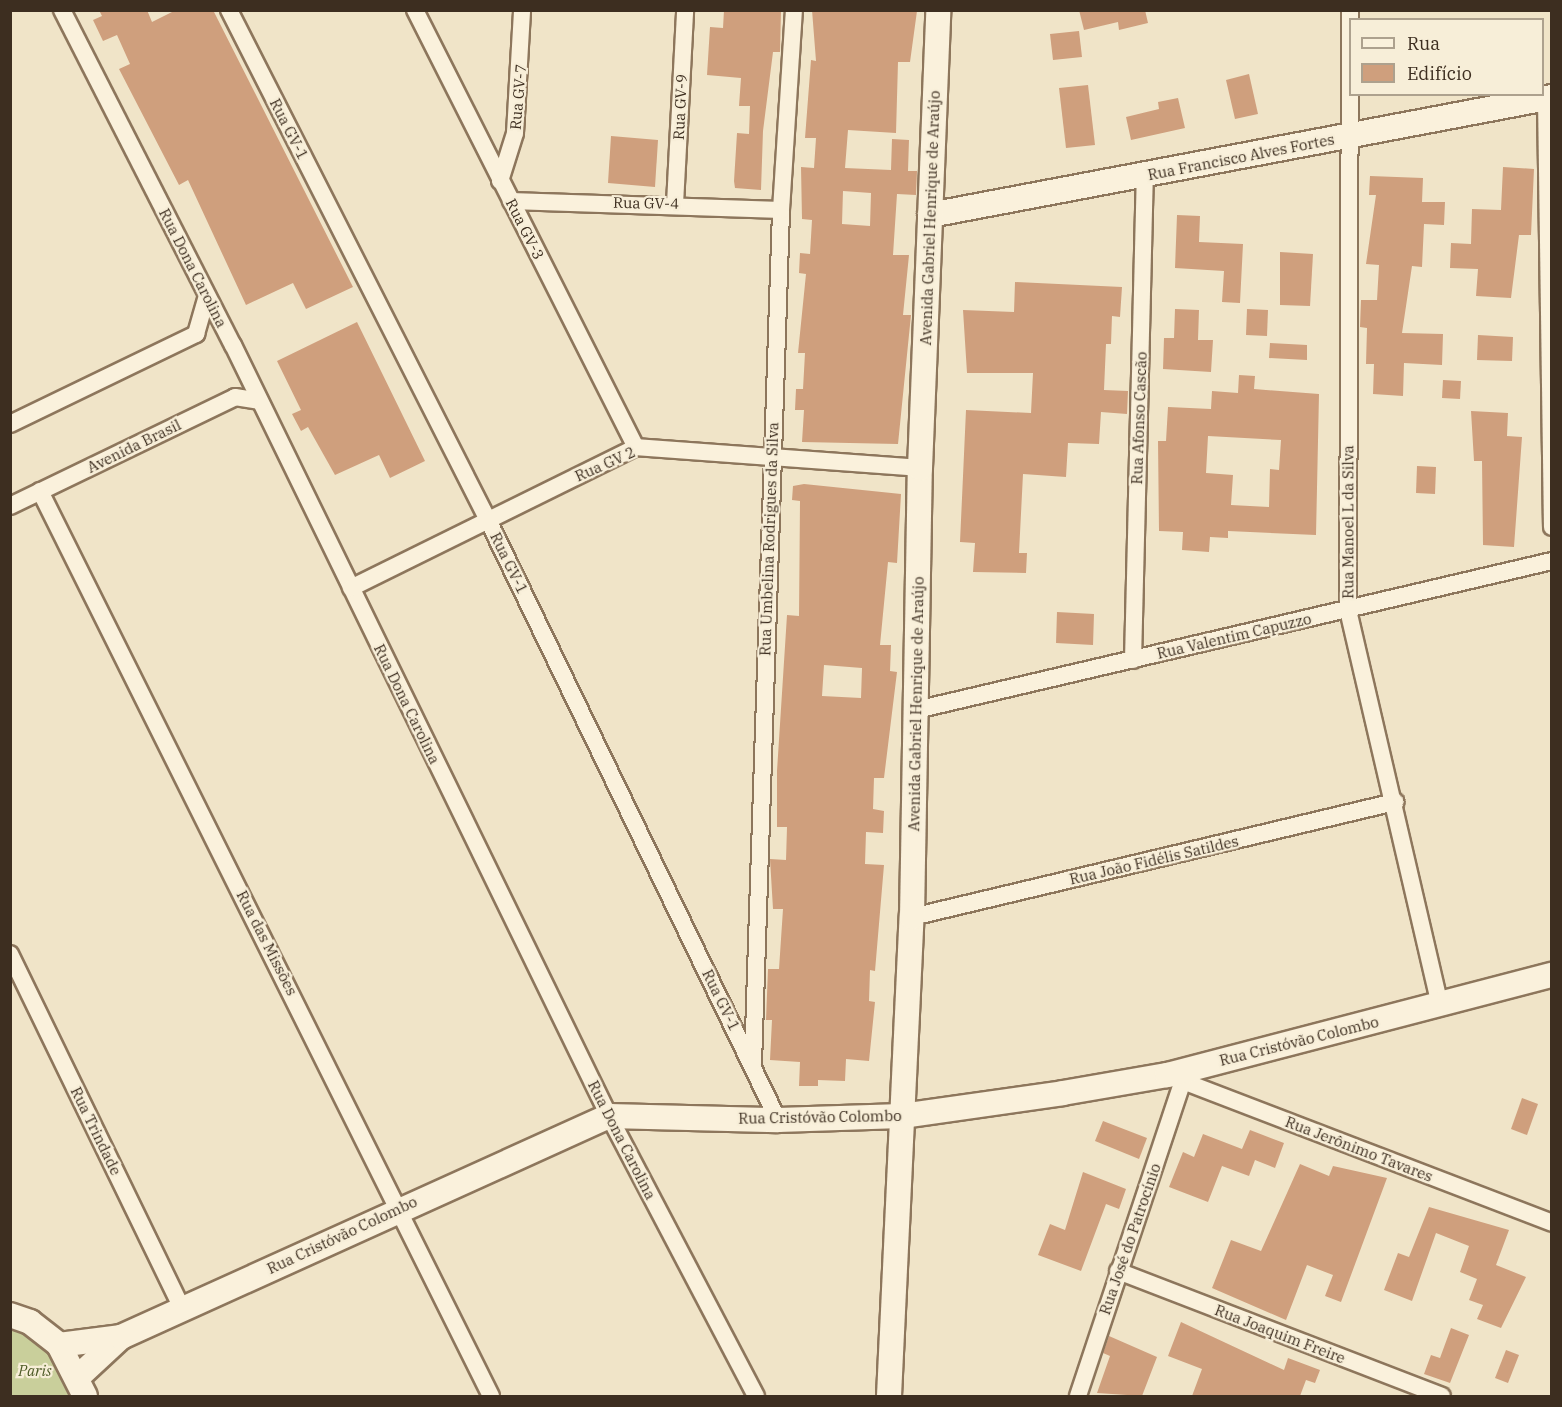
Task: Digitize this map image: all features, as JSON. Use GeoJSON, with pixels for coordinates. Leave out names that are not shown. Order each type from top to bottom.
{"type":"FeatureCollection","features":[{"type":"Feature","properties":{"kind":"street","name":"Rua Dona Carolina"},"geometry":{"type":"LineString","coordinates":[[62,10],[259,401],[609,1116],[756,1396]]}},
{"type":"Feature","properties":{"kind":"street","name":"Rua GV-1"},"geometry":{"type":"LineString","coordinates":[[228,10],[488,520],[778,1120]]}},
{"type":"Feature","properties":{"kind":"street","name":"Rua GV-3"},"geometry":{"type":"LineString","coordinates":[[415,10],[636,447]]}},
{"type":"Feature","properties":{"kind":"street","name":"Rua GV-7"},"geometry":{"type":"LineString","coordinates":[[500,181],[515,133],[522,10]]}},
{"type":"Feature","properties":{"kind":"street","name":"Rua GV-9"},"geometry":{"type":"LineString","coordinates":[[675,204],[685,10]]}},
{"type":"Feature","properties":{"kind":"street","name":"Rua Umbelina Rodrigues da Silva"},"geometry":{"type":"LineString","coordinates":[[753,1068],[781,210],[794,10]]}},
{"type":"Feature","properties":{"kind":"street","name":"Avenida Gabriel Henrique de Araújo"},"geometry":{"type":"LineString","coordinates":[[889,1396],[912,917],[920,468],[938,10]]}},
{"type":"Feature","properties":{"kind":"street","name":"Rua Manoel L da Silva"},"geometry":{"type":"LineString","coordinates":[[1350,96],[1348,610],[1396,802],[1440,1005]]}},
{"type":"Feature","properties":{"kind":"street"},"geometry":{"type":"LineString","coordinates":[[1549,97],[1551,527]]}},
{"type":"Feature","properties":{"kind":"street","name":"Rua Francisco Alves Fortes"},"geometry":{"type":"LineString","coordinates":[[930,215],[1350,137],[1549,97]]}},
{"type":"Feature","properties":{"kind":"street","name":"Rua Afonso Cascão"},"geometry":{"type":"LineString","coordinates":[[1133,660],[1145,176]]}},
{"type":"Feature","properties":{"kind":"street","name":"Rua GV-4"},"geometry":{"type":"LineString","coordinates":[[511,201],[675,204],[781,210]]}},
{"type":"Feature","properties":{"kind":"street"},"geometry":{"type":"LineString","coordinates":[[10,424],[196,334],[206,298]]}},
{"type":"Feature","properties":{"kind":"street","name":"Avenida Brasil"},"geometry":{"type":"LineString","coordinates":[[10,506],[235,397],[259,401]]}},
{"type":"Feature","properties":{"kind":"street","name":"Rua GV 2"},"geometry":{"type":"LineString","coordinates":[[351,588],[636,447],[772,460],[920,468]]}},
{"type":"Feature","properties":{"kind":"street","name":"Rua das Missões"},"geometry":{"type":"LineString","coordinates":[[40,491],[491,1396]]}},
{"type":"Feature","properties":{"kind":"street","name":"Rua Valentim Capuzzo"},"geometry":{"type":"LineString","coordinates":[[916,710],[1551,561]]}},
{"type":"Feature","properties":{"kind":"street","name":"Rua João Fidélis Satildes"},"geometry":{"type":"LineString","coordinates":[[912,917],[1396,802]]}},
{"type":"Feature","properties":{"kind":"street","name":"Rua Trindade"},"geometry":{"type":"LineString","coordinates":[[10,954],[182,1309]]}},
{"type":"Feature","properties":{"kind":"street","name":"Rua Cristóvão Colombo"},"geometry":{"type":"LineString","coordinates":[[59,1345],[121,1337],[399,1208],[609,1116],[778,1120],[902,1116],[1175,1078],[1551,975]]}},
{"type":"Feature","properties":{"kind":"street","name":"Rua Jerônimo Tavares"},"geometry":{"type":"LineString","coordinates":[[1175,1078],[1551,1223]]}},
{"type":"Feature","properties":{"kind":"street","name":"Rua José do Patrocínio"},"geometry":{"type":"LineString","coordinates":[[1078,1396],[1118,1272],[1175,1078]]}},
{"type":"Feature","properties":{"kind":"street","name":"Rua Joaquim Freire"},"geometry":{"type":"LineString","coordinates":[[1118,1272],[1442,1396]]}},
{"type":"Feature","properties":{"kind":"street"},"geometry":{"type":"LineString","coordinates":[[10,1315],[30,1322],[59,1345],[82,1386]]}},
{"type":"Feature","properties":{"kind":"street","name":"Rua Cristóvão Colombo"},"geometry":{"type":"LineString","coordinates":[[82,1386],[121,1337]]}},
{"type":"Feature","properties":{"kind":"green space","name":"Paris"},"geometry":{"type":"Polygon","coordinates":[[[10,1326],[48,1348],[75,1396],[11,1396],[10,1326]]]}},
{"type":"Feature","properties":{"kind":"building"},"geometry":{"type":"Polygon","coordinates":[[[99,10],[147,10],[152,22],[176,10],[213,10],[353,287],[306,309],[293,283],[246,305],[188,180],[179,185],[119,69],[130,64],[117,35],[103,41],[93,20],[102,16],[99,10]]]}},
{"type":"Feature","properties":{"kind":"building"},"geometry":{"type":"Polygon","coordinates":[[[724,10],[781,10],[780,52],[773,52],[763,131],[761,190],[735,188],[737,133],[749,134],[750,106],[739,106],[741,78],[707,75],[710,27],[723,28],[724,10]]]}},
{"type":"Feature","properties":{"kind":"building"},"geometry":{"type":"Polygon","coordinates":[[[812,10],[917,11],[910,62],[898,62],[896,133],[848,130],[845,168],[891,170],[892,139],[909,140],[908,171],[917,171],[916,195],[897,194],[893,255],[909,255],[903,315],[911,315],[898,444],[802,442],[804,410],[795,410],[796,389],[803,389],[805,353],[798,353],[806,274],[799,273],[800,253],[810,254],[812,220],[802,219],[801,167],[814,168],[816,138],[805,138],[811,60],[816,61],[812,10]],[[843,191],[842,224],[870,226],[871,193],[843,191]]]}},
{"type":"Feature","properties":{"kind":"building"},"geometry":{"type":"Polygon","coordinates":[[[1079,10],[1145,10],[1148,23],[1119,30],[1118,22],[1084,30],[1079,10]]]}},
{"type":"Feature","properties":{"kind":"building"},"geometry":{"type":"Polygon","coordinates":[[[1079,31],[1082,57],[1053,60],[1050,34],[1079,31]]]}},
{"type":"Feature","properties":{"kind":"building"},"geometry":{"type":"Polygon","coordinates":[[[1249,74],[1258,114],[1235,119],[1226,80],[1249,74]]]}},
{"type":"Feature","properties":{"kind":"building"},"geometry":{"type":"Polygon","coordinates":[[[1088,85],[1095,145],[1066,148],[1059,88],[1088,85]]]}},
{"type":"Feature","properties":{"kind":"building"},"geometry":{"type":"Polygon","coordinates":[[[1178,98],[1185,128],[1131,140],[1126,117],[1159,109],[1158,102],[1178,98]]]}},
{"type":"Feature","properties":{"kind":"building"},"geometry":{"type":"Polygon","coordinates":[[[611,136],[658,140],[655,187],[608,183],[611,136]]]}},
{"type":"Feature","properties":{"kind":"building"},"geometry":{"type":"Polygon","coordinates":[[[1503,167],[1534,169],[1531,235],[1519,235],[1511,298],[1476,296],[1478,269],[1450,268],[1451,243],[1471,244],[1472,209],[1501,210],[1503,167]]]}},
{"type":"Feature","properties":{"kind":"building"},"geometry":{"type":"Polygon","coordinates":[[[1370,176],[1423,178],[1422,202],[1445,202],[1444,225],[1424,224],[1422,267],[1412,266],[1402,333],[1443,334],[1442,365],[1404,363],[1403,396],[1373,394],[1374,364],[1366,364],[1367,328],[1360,327],[1361,300],[1377,300],[1379,265],[1366,264],[1376,195],[1369,195],[1370,176]]]}},
{"type":"Feature","properties":{"kind":"building"},"geometry":{"type":"Polygon","coordinates":[[[1177,215],[1200,216],[1199,242],[1243,244],[1240,303],[1222,302],[1224,271],[1175,268],[1177,215]]]}},
{"type":"Feature","properties":{"kind":"building"},"geometry":{"type":"Polygon","coordinates":[[[1280,252],[1313,254],[1310,306],[1280,305],[1280,252]]]}},
{"type":"Feature","properties":{"kind":"building"},"geometry":{"type":"Polygon","coordinates":[[[1015,282],[1122,287],[1120,317],[1112,316],[1111,344],[1106,344],[1104,390],[1128,391],[1127,414],[1101,412],[1099,444],[1068,443],[1066,477],[1023,474],[1019,553],[1027,553],[1026,573],[973,572],[975,543],[960,542],[966,410],[1031,413],[1033,373],[967,373],[963,310],[1014,312],[1015,282]]]}},
{"type":"Feature","properties":{"kind":"building"},"geometry":{"type":"Polygon","coordinates":[[[1175,309],[1199,310],[1198,340],[1213,340],[1211,372],[1163,369],[1164,338],[1174,338],[1175,309]]]}},
{"type":"Feature","properties":{"kind":"building"},"geometry":{"type":"Polygon","coordinates":[[[1247,309],[1268,310],[1267,336],[1246,335],[1247,309]]]}},
{"type":"Feature","properties":{"kind":"building"},"geometry":{"type":"Polygon","coordinates":[[[357,322],[425,461],[390,478],[379,455],[335,475],[308,427],[301,431],[292,414],[301,410],[277,361],[357,322]]]}},
{"type":"Feature","properties":{"kind":"building"},"geometry":{"type":"Polygon","coordinates":[[[1478,335],[1513,337],[1512,361],[1477,360],[1478,335]]]}},
{"type":"Feature","properties":{"kind":"building"},"geometry":{"type":"Polygon","coordinates":[[[1270,343],[1307,345],[1307,360],[1269,358],[1270,343]]]}},
{"type":"Feature","properties":{"kind":"building"},"geometry":{"type":"Polygon","coordinates":[[[1239,375],[1255,376],[1254,389],[1319,394],[1316,535],[1228,531],[1228,538],[1210,537],[1209,552],[1182,550],[1183,532],[1159,531],[1158,441],[1166,441],[1168,407],[1211,409],[1212,391],[1238,393],[1239,375]],[[1208,436],[1206,473],[1233,475],[1231,505],[1269,507],[1270,469],[1279,470],[1281,440],[1208,436]]]}},
{"type":"Feature","properties":{"kind":"building"},"geometry":{"type":"Polygon","coordinates":[[[1443,380],[1461,381],[1460,399],[1442,398],[1443,380]]]}},
{"type":"Feature","properties":{"kind":"building"},"geometry":{"type":"Polygon","coordinates":[[[1471,411],[1508,413],[1507,436],[1522,437],[1514,547],[1483,545],[1482,461],[1474,461],[1471,411]]]}},
{"type":"Feature","properties":{"kind":"building"},"geometry":{"type":"Polygon","coordinates":[[[1417,466],[1436,467],[1435,494],[1416,493],[1417,466]]]}},
{"type":"Feature","properties":{"kind":"building"},"geometry":{"type":"Polygon","coordinates":[[[804,484],[901,494],[897,563],[888,562],[880,645],[891,645],[890,671],[897,672],[884,778],[874,778],[873,809],[884,811],[883,833],[866,832],[865,864],[884,865],[875,971],[870,970],[869,1001],[875,1002],[869,1061],[846,1059],[845,1081],[818,1080],[818,1086],[799,1086],[800,1062],[770,1060],[772,1020],[766,1020],[768,969],[779,969],[783,909],[773,909],[770,859],[786,860],[787,827],[777,827],[777,771],[787,615],[799,616],[800,501],[792,500],[793,486],[804,484]],[[824,665],[822,696],[861,698],[862,668],[824,665]]]}},
{"type":"Feature","properties":{"kind":"building"},"geometry":{"type":"Polygon","coordinates":[[[1057,612],[1094,614],[1093,645],[1056,643],[1057,612]]]}},
{"type":"Feature","properties":{"kind":"building"},"geometry":{"type":"Polygon","coordinates":[[[1522,1098],[1538,1104],[1527,1135],[1511,1129],[1522,1098]]]}},
{"type":"Feature","properties":{"kind":"building"},"geometry":{"type":"Polygon","coordinates":[[[1103,1121],[1147,1138],[1139,1159],[1095,1141],[1103,1121]]]}},
{"type":"Feature","properties":{"kind":"building"},"geometry":{"type":"Polygon","coordinates":[[[1250,1130],[1284,1143],[1275,1168],[1255,1160],[1249,1176],[1222,1166],[1208,1202],[1169,1187],[1183,1152],[1194,1157],[1203,1134],[1242,1149],[1250,1130]]]}},
{"type":"Feature","properties":{"kind":"building"},"geometry":{"type":"Polygon","coordinates":[[[1300,1164],[1329,1176],[1333,1166],[1387,1178],[1341,1302],[1325,1296],[1333,1275],[1307,1265],[1286,1320],[1212,1288],[1231,1240],[1261,1251],[1300,1164]]]}},
{"type":"Feature","properties":{"kind":"building"},"geometry":{"type":"Polygon","coordinates":[[[1083,1172],[1126,1189],[1119,1209],[1106,1204],[1081,1271],[1038,1255],[1050,1224],[1065,1230],[1083,1172]]]}},
{"type":"Feature","properties":{"kind":"building"},"geometry":{"type":"Polygon","coordinates":[[[1429,1207],[1509,1230],[1496,1265],[1526,1277],[1501,1328],[1477,1319],[1483,1305],[1469,1300],[1477,1279],[1460,1272],[1469,1246],[1436,1233],[1412,1301],[1384,1290],[1398,1253],[1409,1257],[1429,1207]]]}},
{"type":"Feature","properties":{"kind":"building"},"geometry":{"type":"Polygon","coordinates":[[[1181,1322],[1284,1370],[1288,1358],[1320,1370],[1315,1383],[1306,1380],[1300,1396],[1192,1396],[1202,1369],[1168,1356],[1181,1322]]]}},
{"type":"Feature","properties":{"kind":"building"},"geometry":{"type":"Polygon","coordinates":[[[1451,1328],[1469,1335],[1450,1383],[1424,1374],[1431,1355],[1440,1358],[1451,1328]]]}},
{"type":"Feature","properties":{"kind":"building"},"geometry":{"type":"Polygon","coordinates":[[[1109,1336],[1157,1357],[1142,1396],[1097,1393],[1110,1356],[1103,1353],[1109,1336]]]}},
{"type":"Feature","properties":{"kind":"building"},"geometry":{"type":"Polygon","coordinates":[[[1506,1350],[1519,1355],[1508,1383],[1495,1378],[1506,1350]]]}}]}
